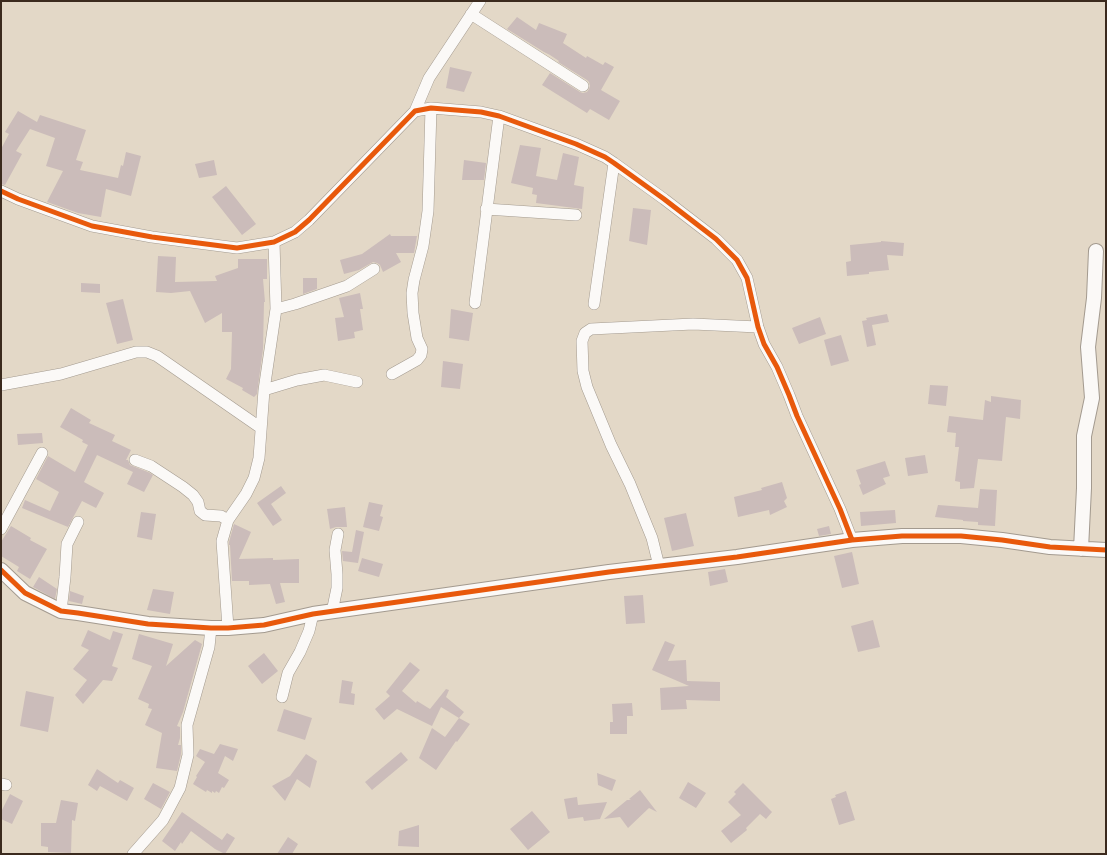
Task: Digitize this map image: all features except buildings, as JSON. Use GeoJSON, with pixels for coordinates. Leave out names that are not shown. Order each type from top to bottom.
{"type":"FeatureCollection","features":[{"type":"Feature","properties":{"kind":"street"},"geometry":{"type":"LineString","coordinates":[[1,191],[18,199],[92,226],[152,237],[237,248],[274,242],[295,232],[304,224],[415,112],[429,78],[480,1]]}},
{"type":"Feature","properties":{"kind":"street"},"geometry":{"type":"LineString","coordinates":[[472,14],[583,86]]}},
{"type":"Feature","properties":{"kind":"street"},"geometry":{"type":"LineString","coordinates":[[415,112],[431,108],[482,112],[499,116],[576,144],[605,157],[614,163],[716,239],[737,260],[747,278],[758,327],[764,344],[777,367],[797,416],[840,509],[852,540]]}},
{"type":"Feature","properties":{"kind":"street"},"geometry":{"type":"LineString","coordinates":[[392,374],[417,360],[421,355],[422,349],[417,338],[412,314],[412,293],[414,280],[424,246],[428,211],[431,108]]}},
{"type":"Feature","properties":{"kind":"street"},"geometry":{"type":"LineString","coordinates":[[475,303],[499,116]]}},
{"type":"Feature","properties":{"kind":"street"},"geometry":{"type":"LineString","coordinates":[[594,304],[614,163]]}},
{"type":"Feature","properties":{"kind":"street"},"geometry":{"type":"LineString","coordinates":[[486,209],[576,215]]}},
{"type":"Feature","properties":{"kind":"street"},"geometry":{"type":"LineString","coordinates":[[228,628],[222,541],[228,520],[246,494],[254,478],[259,458],[264,390],[276,309],[274,242]]}},
{"type":"Feature","properties":{"kind":"street"},"geometry":{"type":"LineString","coordinates":[[1081,549],[1084,488],[1084,436],[1092,398],[1088,347],[1094,298],[1096,251]]}},
{"type":"Feature","properties":{"kind":"street"},"geometry":{"type":"LineString","coordinates":[[276,309],[347,286],[374,269]]}},
{"type":"Feature","properties":{"kind":"street"},"geometry":{"type":"LineString","coordinates":[[659,566],[652,538],[633,491],[610,445],[587,387],[583,371],[582,341],[585,333],[591,329],[693,324],[758,327]]}},
{"type":"Feature","properties":{"kind":"street"},"geometry":{"type":"LineString","coordinates":[[1,385],[62,374],[136,352],[147,352],[157,356],[261,428]]}},
{"type":"Feature","properties":{"kind":"street"},"geometry":{"type":"LineString","coordinates":[[264,390],[297,380],[324,375],[357,382]]}},
{"type":"Feature","properties":{"kind":"street"},"geometry":{"type":"LineString","coordinates":[[1,528],[42,454]]}},
{"type":"Feature","properties":{"kind":"street"},"geometry":{"type":"LineString","coordinates":[[135,460],[157,470],[188,491],[198,502],[200,511],[205,515],[221,516],[228,520]]}},
{"type":"Feature","properties":{"kind":"street"},"geometry":{"type":"LineString","coordinates":[[61,611],[67,544],[78,522]]}},
{"type":"Feature","properties":{"kind":"street"},"geometry":{"type":"LineString","coordinates":[[332,612],[337,588],[335,550],[338,534]]}},
{"type":"Feature","properties":{"kind":"street"},"geometry":{"type":"LineString","coordinates":[[1,570],[25,592],[61,611],[148,624],[228,628],[264,625],[313,614],[609,572],[738,557],[852,540],[902,536],[961,536],[1050,547],[1106,550]]}},
{"type":"Feature","properties":{"kind":"street"},"geometry":{"type":"LineString","coordinates":[[282,697],[288,673],[300,652],[309,631],[313,614]]}},
{"type":"Feature","properties":{"kind":"street"},"geometry":{"type":"LineString","coordinates":[[133,854],[163,820],[180,788],[188,754],[188,725],[209,646],[211,628]]}},
{"type":"Feature","properties":{"kind":"cycle path"},"geometry":{"type":"LineString","coordinates":[[1,191],[18,199],[92,226],[152,237],[237,248],[274,242],[295,232],[309,220],[415,111],[431,108],[481,112],[499,116],[576,144],[605,157],[664,199],[716,239],[737,260],[747,278],[758,327],[764,344],[777,367],[797,416],[840,509],[852,540]]}},
{"type":"Feature","properties":{"kind":"cycle path"},"geometry":{"type":"LineString","coordinates":[[1,570],[25,593],[61,611],[148,624],[228,628],[264,625],[313,614],[609,572],[737,557],[852,540],[902,536],[961,536],[1050,547],[1106,550]]}}]}
